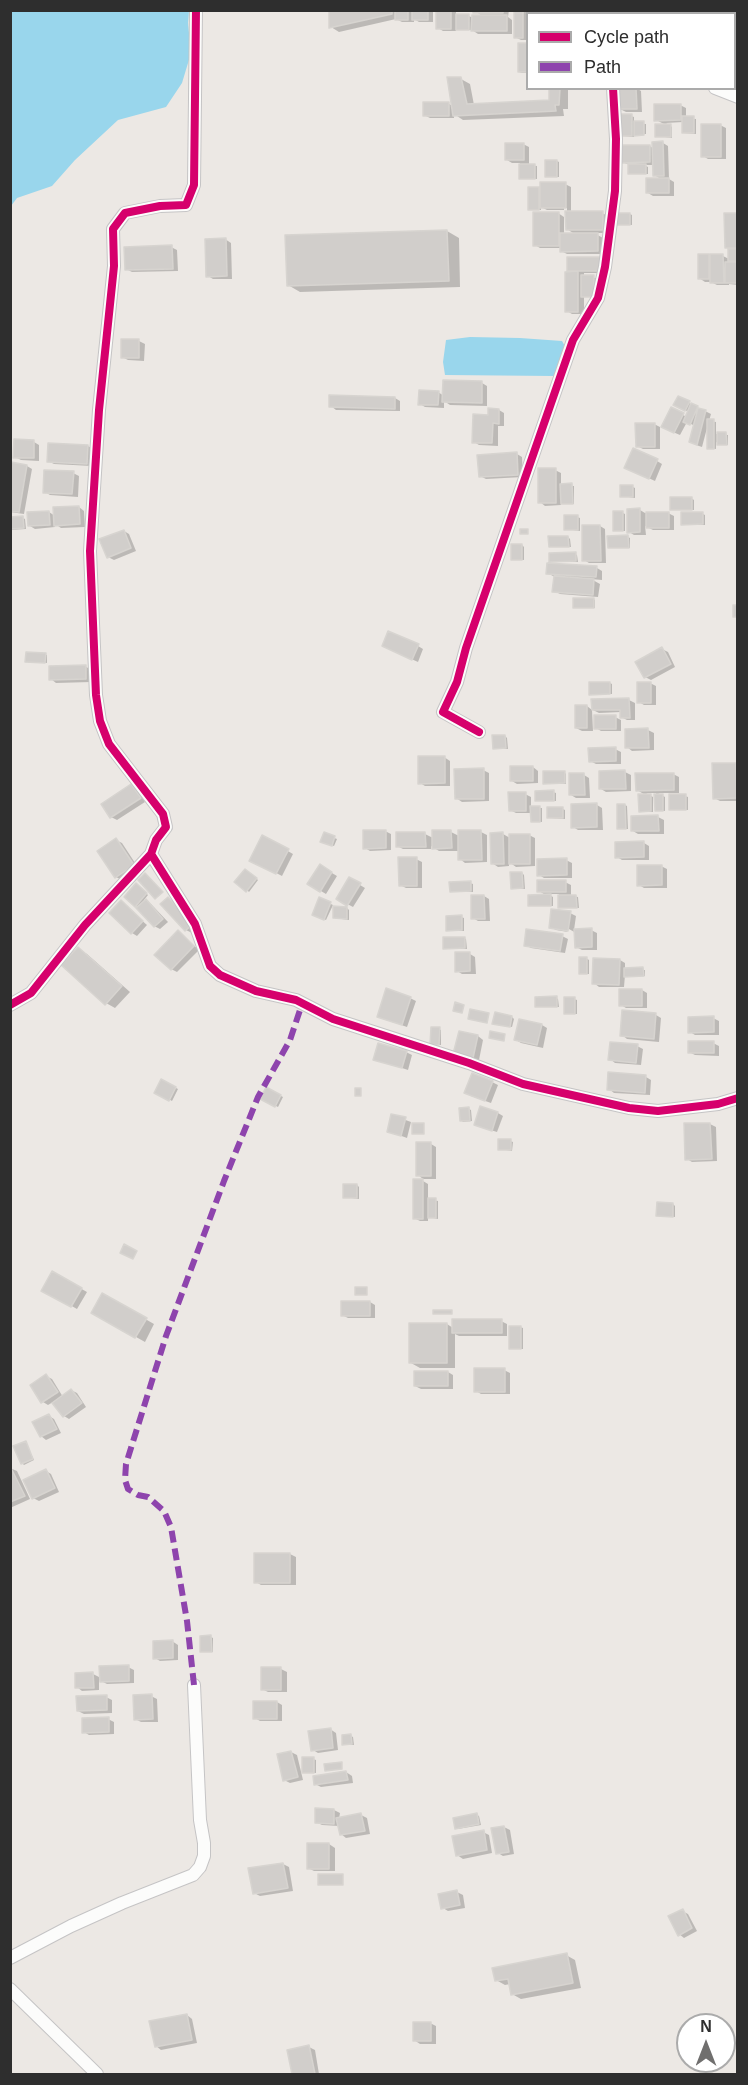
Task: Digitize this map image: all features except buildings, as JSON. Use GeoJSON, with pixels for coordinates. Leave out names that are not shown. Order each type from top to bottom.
{"type":"FeatureCollection","features":[{"type":"Feature","properties":{"kind":"street"},"geometry":{"type":"LineString","coordinates":[[10,1005],[30,993],[86,925],[151,854],[156,840],[166,827],[163,814],[109,744],[100,721],[96,695],[90,551],[99,410],[114,266],[113,229],[125,213],[160,206],[186,205],[194,185],[196,10]]}},
{"type":"Feature","properties":{"kind":"street"},"geometry":{"type":"LineString","coordinates":[[479,732],[443,712],[457,682],[466,648],[573,340],[598,298],[605,267],[615,191],[614,90]]}},
{"type":"Feature","properties":{"kind":"street"},"geometry":{"type":"LineString","coordinates":[[720,90],[738,97]]}},
{"type":"Feature","properties":{"kind":"street"},"geometry":{"type":"LineString","coordinates":[[151,854],[195,924],[210,966],[220,975],[256,991],[296,1000],[333,1019],[469,1063],[523,1084],[629,1108],[658,1111],[718,1104],[738,1098]]}},
{"type":"Feature","properties":{"kind":"street"},"geometry":{"type":"LineString","coordinates":[[10,1958],[71,1926],[194,1875],[200,1867],[204,1856],[204,1843],[200,1820],[194,1685]]}},
{"type":"Feature","properties":{"kind":"street"},"geometry":{"type":"LineString","coordinates":[[10,1989],[97,2074]]}},
{"type":"Feature","properties":{"kind":"water"},"geometry":{"type":"Polygon","coordinates":[[[11,11],[189,11],[191,53],[182,83],[166,107],[118,120],[75,160],[52,186],[17,198],[11,206],[11,11]]]}},
{"type":"Feature","properties":{"kind":"water"},"geometry":{"type":"Polygon","coordinates":[[[470,337],[562,341],[566,348],[554,376],[445,375],[443,362],[446,340],[470,337]]]}},
{"type":"Feature","properties":{"kind":"marked path"},"geometry":{"type":"LineString","coordinates":[[194,1685],[187,1621],[171,1527],[164,1511],[148,1497],[138,1495],[128,1489],[125,1480],[126,1464],[166,1336],[224,1181],[258,1097],[290,1040],[302,1004]]}},
{"type":"Feature","properties":{"kind":"cycle path"},"geometry":{"type":"LineString","coordinates":[[10,1005],[31,993],[85,925],[151,854],[156,840],[166,827],[163,814],[109,744],[100,721],[96,695],[90,551],[99,410],[114,266],[113,229],[125,213],[160,206],[186,205],[194,185],[196,10]]}},
{"type":"Feature","properties":{"kind":"cycle path"},"geometry":{"type":"LineString","coordinates":[[479,732],[443,712],[457,682],[466,648],[573,340],[598,298],[605,267],[615,191],[616,139],[613,90]]}},
{"type":"Feature","properties":{"kind":"cycle path"},"geometry":{"type":"LineString","coordinates":[[151,854],[195,924],[210,966],[220,975],[256,991],[296,1000],[333,1019],[469,1063],[523,1084],[629,1108],[658,1111],[718,1104],[738,1098]]}}]}
